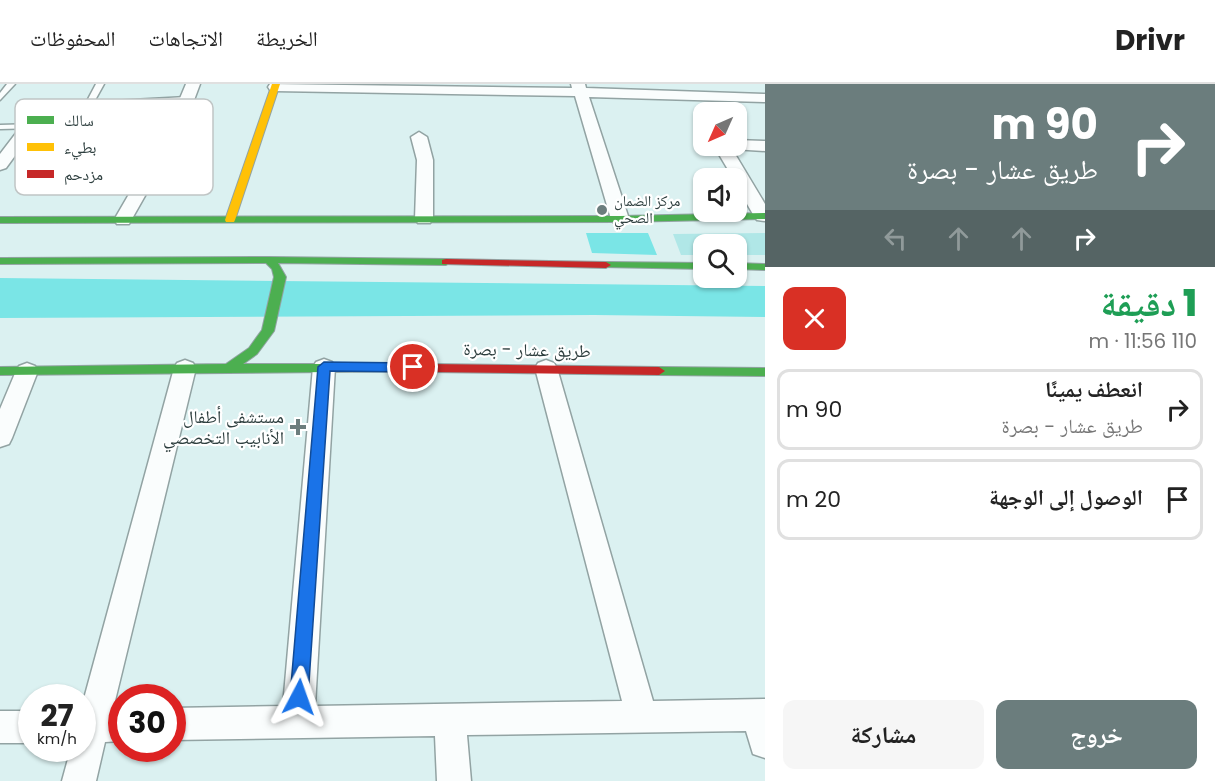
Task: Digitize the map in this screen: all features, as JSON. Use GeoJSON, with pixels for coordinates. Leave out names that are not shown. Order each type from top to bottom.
{"type":"FeatureCollection","features":[{"type":"Feature","properties":{"kind":"main road"},"geometry":{"type":"LineString","coordinates":[[230,220],[276,86]]}},
{"type":"Feature","properties":{"kind":"main road"},"geometry":{"type":"LineString","coordinates":[[0,220],[620,219],[764,216]]}},
{"type":"Feature","properties":{"kind":"main road"},"geometry":{"type":"LineString","coordinates":[[0,261],[269,261],[693,266]]}},
{"type":"Feature","properties":{"kind":"main road"},"geometry":{"type":"LineString","coordinates":[[230,368],[253,351],[268,331],[280,277],[277,268],[269,261]]}},
{"type":"Feature","properties":{"kind":"main road"},"geometry":{"type":"LineString","coordinates":[[747,266],[765,267]]}},
{"type":"Feature","properties":{"kind":"main road","name":"طريق عشار - بصرة"},"geometry":{"type":"LineString","coordinates":[[0,371],[324,367],[765,372]]}},
{"type":"Feature","properties":{"kind":"street"},"geometry":{"type":"LineString","coordinates":[[276,86],[579,88],[765,99]]}},
{"type":"Feature","properties":{"kind":"street"},"geometry":{"type":"LineString","coordinates":[[579,88],[620,219]]}},
{"type":"Feature","properties":{"kind":"street"},"geometry":{"type":"LineString","coordinates":[[689,95],[694,102]]}},
{"type":"Feature","properties":{"kind":"street"},"geometry":{"type":"LineString","coordinates":[[419,137],[426,160],[424,219]]}},
{"type":"Feature","properties":{"kind":"street"},"geometry":{"type":"LineString","coordinates":[[0,165],[15,145]]}},
{"type":"Feature","properties":{"kind":"street"},"geometry":{"type":"LineString","coordinates":[[747,145],[765,146]]}},
{"type":"Feature","properties":{"kind":"street"},"geometry":{"type":"LineString","coordinates":[[728,156],[764,216]]}},
{"type":"Feature","properties":{"kind":"street"},"geometry":{"type":"LineString","coordinates":[[123,220],[137,195]]}},
{"type":"Feature","properties":{"kind":"street"},"geometry":{"type":"LineString","coordinates":[[298,721],[324,367]]}},
{"type":"Feature","properties":{"kind":"street"},"geometry":{"type":"LineString","coordinates":[[79,781],[99,726],[184,368]]}},
{"type":"Feature","properties":{"kind":"street"},"geometry":{"type":"LineString","coordinates":[[546,369],[642,717]]}},
{"type":"Feature","properties":{"kind":"street"},"geometry":{"type":"LineString","coordinates":[[0,438],[27,371]]}},
{"type":"Feature","properties":{"kind":"street"},"geometry":{"type":"LineString","coordinates":[[186,724],[642,717],[762,724]]}},
{"type":"Feature","properties":{"kind":"street"},"geometry":{"type":"LineString","coordinates":[[450,720],[454,781]]}},
{"type":"Feature","properties":{"kind":"street"},"geometry":{"type":"LineString","coordinates":[[0,727],[18,727]]}},
{"type":"Feature","properties":{"kind":"lane"},"geometry":{"type":"LineString","coordinates":[[0,98],[11,84]]}},
{"type":"Feature","properties":{"kind":"lane"},"geometry":{"type":"LineString","coordinates":[[92,99],[100,84]]}},
{"type":"Feature","properties":{"kind":"lane"},"geometry":{"type":"LineString","coordinates":[[132,99],[190,92]]}},
{"type":"Feature","properties":{"kind":"shaded area"},"geometry":{"type":"Polygon","coordinates":[[[765,233],[765,255],[747,255],[747,234],[693,234],[693,255],[681,255],[673,234],[765,233]]]}},
{"type":"Feature","properties":{"kind":"water"},"geometry":{"type":"Polygon","coordinates":[[[586,233],[648,233],[657,255],[592,253],[586,233]]]}},
{"type":"Feature","properties":{"kind":"water"},"geometry":{"type":"Polygon","coordinates":[[[0,278],[693,285],[693,288],[765,286],[765,317],[594,315],[0,318],[0,278]]]}},
{"type":"Feature","properties":{"kind":"traffic: fast"},"geometry":{"type":"LineString","coordinates":[[0,220],[620,219],[765,216]]}},
{"type":"Feature","properties":{"kind":"traffic: fast"},"geometry":{"type":"LineString","coordinates":[[230,367],[253,351],[268,331],[280,277],[277,268],[269,260]]}},
{"type":"Feature","properties":{"kind":"traffic: fast"},"geometry":{"type":"LineString","coordinates":[[0,261],[446,262]]}},
{"type":"Feature","properties":{"kind":"traffic: fast"},"geometry":{"type":"LineString","coordinates":[[606,265],[693,266]]}},
{"type":"Feature","properties":{"kind":"traffic: fast"},"geometry":{"type":"LineString","coordinates":[[747,266],[765,267]]}},
{"type":"Feature","properties":{"kind":"traffic: fast"},"geometry":{"type":"LineString","coordinates":[[0,371],[429,368]]}},
{"type":"Feature","properties":{"kind":"traffic: fast"},"geometry":{"type":"LineString","coordinates":[[659,371],[765,372]]}},
{"type":"Feature","properties":{"kind":"traffic: slow"},"geometry":{"type":"LineString","coordinates":[[230,220],[276,84]]}},
{"type":"Feature","properties":{"kind":"traffic: jam"},"geometry":{"type":"LineString","coordinates":[[446,262],[606,265]]}},
{"type":"Feature","properties":{"kind":"traffic: jam"},"geometry":{"type":"LineString","coordinates":[[429,368],[659,371]]}},
{"type":"Feature","properties":{"kind":"place","name":"مركز الضمان الصحي"},"geometry":{"type":"Point","coordinates":[602,210]}},
{"type":"Feature","properties":{"kind":"place","name":"مستشفى أطفال الأنابيب التخصصي"},"geometry":{"type":"Point","coordinates":[298,427]}},
{"type":"Feature","properties":{"kind":"route"},"geometry":{"type":"LineString","coordinates":[[299,697],[324,367],[413,367]]}}]}
